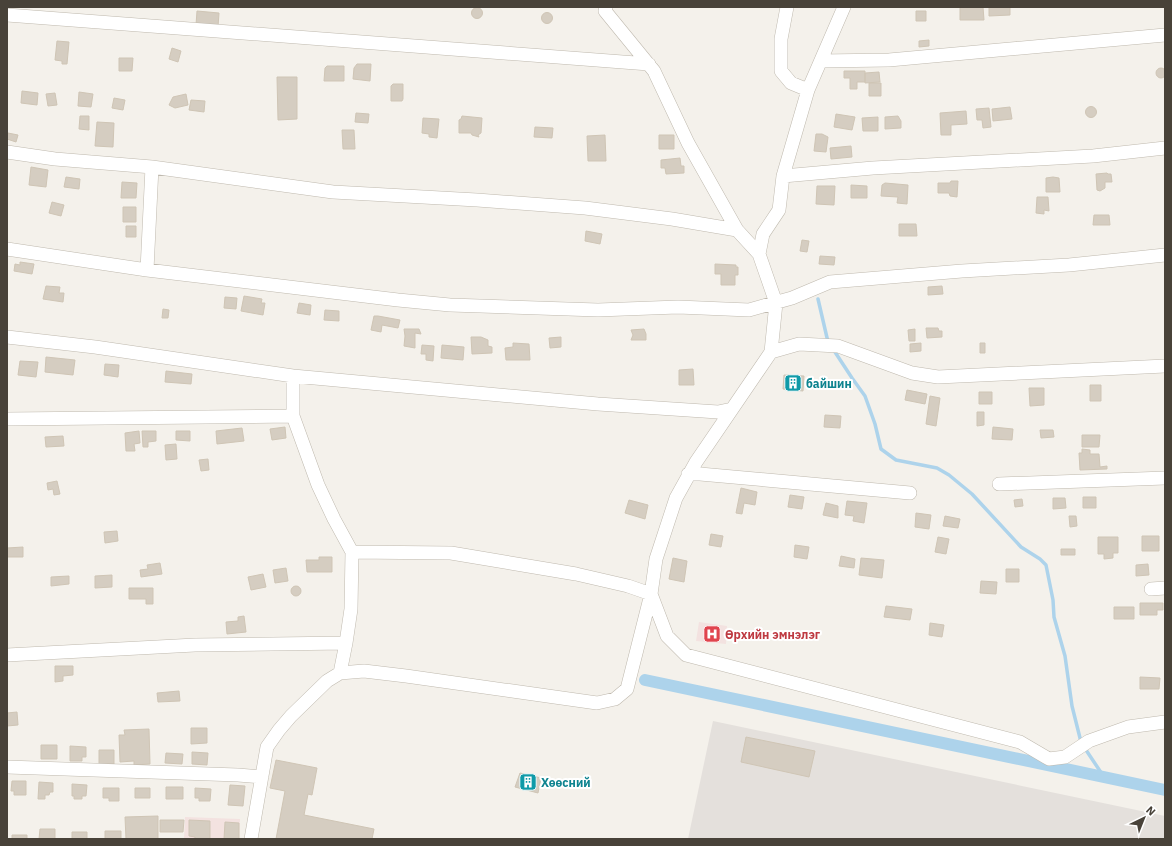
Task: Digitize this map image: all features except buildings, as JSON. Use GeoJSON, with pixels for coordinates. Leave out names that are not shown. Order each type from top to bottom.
{"type":"FeatureCollection","features":[{"type":"Feature","properties":{"kind":"street"},"geometry":{"type":"LineString","coordinates":[[251,839],[267,747],[279,730],[327,681],[340,673],[364,671],[597,703],[615,699],[627,689],[651,594],[656,559],[676,498],[688,474],[771,352],[776,303],[759,254],[737,230],[688,143],[654,71],[605,11],[606,7]]}},
{"type":"Feature","properties":{"kind":"street"},"geometry":{"type":"LineString","coordinates":[[787,7],[781,39],[781,71],[792,83],[808,90]]}},
{"type":"Feature","properties":{"kind":"street"},"geometry":{"type":"LineString","coordinates":[[759,254],[764,234],[779,210],[783,176],[808,90],[844,7]]}},
{"type":"Feature","properties":{"kind":"street"},"geometry":{"type":"LineString","coordinates":[[7,15],[649,64]]}},
{"type":"Feature","properties":{"kind":"street"},"geometry":{"type":"LineString","coordinates":[[821,61],[889,60],[1165,35]]}},
{"type":"Feature","properties":{"kind":"street"},"geometry":{"type":"LineString","coordinates":[[783,176],[873,168],[1093,156],[1165,148]]}},
{"type":"Feature","properties":{"kind":"street"},"geometry":{"type":"LineString","coordinates":[[7,152],[55,159],[152,168],[333,192],[585,208],[672,219],[737,230]]}},
{"type":"Feature","properties":{"kind":"street"},"geometry":{"type":"LineString","coordinates":[[147,270],[152,168]]}},
{"type":"Feature","properties":{"kind":"street"},"geometry":{"type":"LineString","coordinates":[[7,249],[147,270],[398,300],[450,305],[598,310],[678,307],[749,310],[792,298],[830,282],[962,271],[1069,265],[1165,255]]}},
{"type":"Feature","properties":{"kind":"street"},"geometry":{"type":"LineString","coordinates":[[7,337],[95,347],[293,376],[598,404],[718,412],[732,409]]}},
{"type":"Feature","properties":{"kind":"street"},"geometry":{"type":"LineString","coordinates":[[771,352],[799,344],[838,346],[912,373],[938,377],[1165,366]]}},
{"type":"Feature","properties":{"kind":"street"},"geometry":{"type":"LineString","coordinates":[[293,376],[294,416],[318,485],[352,552],[351,609],[340,673]]}},
{"type":"Feature","properties":{"kind":"street"},"geometry":{"type":"LineString","coordinates":[[7,418],[294,416]]}},
{"type":"Feature","properties":{"kind":"street"},"geometry":{"type":"LineString","coordinates":[[688,474],[910,493]]}},
{"type":"Feature","properties":{"kind":"street"},"geometry":{"type":"LineString","coordinates":[[999,484],[1165,478]]}},
{"type":"Feature","properties":{"kind":"street"},"geometry":{"type":"LineString","coordinates":[[352,552],[451,553],[583,575],[628,586],[651,594],[667,636],[686,655],[1020,742],[1049,759],[1065,757],[1090,741],[1128,727],[1165,722]]}},
{"type":"Feature","properties":{"kind":"street"},"geometry":{"type":"LineString","coordinates":[[1151,589],[1165,588]]}},
{"type":"Feature","properties":{"kind":"street"},"geometry":{"type":"LineString","coordinates":[[7,655],[195,645],[346,644]]}},
{"type":"Feature","properties":{"kind":"street"},"geometry":{"type":"LineString","coordinates":[[7,767],[262,777]]}},
{"type":"Feature","properties":{"kind":"shaded area","name":"Өрхийн эмнэлэг"},"geometry":{"type":"Polygon","coordinates":[[[699,622],[727,626],[726,644],[696,641],[699,622]]]}},
{"type":"Feature","properties":{"kind":"shaded area"},"geometry":{"type":"Polygon","coordinates":[[[713,721],[1165,816],[1165,839],[688,839],[713,721]]]}},
{"type":"Feature","properties":{"kind":"shaded area"},"geometry":{"type":"Polygon","coordinates":[[[185,817],[240,819],[239,839],[184,839],[185,817]]]}},
{"type":"Feature","properties":{"kind":"waterway"},"geometry":{"type":"LineString","coordinates":[[818,299],[828,342]]}},
{"type":"Feature","properties":{"kind":"waterway"},"geometry":{"type":"LineString","coordinates":[[833,349],[865,396],[875,424],[881,449],[896,460],[937,468],[949,475],[972,494],[1021,547],[1040,559],[1046,565],[1053,600],[1054,617],[1065,656],[1072,706],[1081,742]]}},
{"type":"Feature","properties":{"kind":"waterway"},"geometry":{"type":"LineString","coordinates":[[645,680],[1165,790]]}},
{"type":"Feature","properties":{"kind":"waterway"},"geometry":{"type":"LineString","coordinates":[[1084,747],[1104,777]]}},
{"type":"Feature","properties":{"kind":"place","name":"байшин"},"geometry":{"type":"Point","coordinates":[793,383]}},
{"type":"Feature","properties":{"kind":"place","name":"Өрхийн эмнэлэг"},"geometry":{"type":"Point","coordinates":[712,634]}},
{"type":"Feature","properties":{"kind":"place","name":"Хөөсний"},"geometry":{"type":"Point","coordinates":[528,782]}}]}
